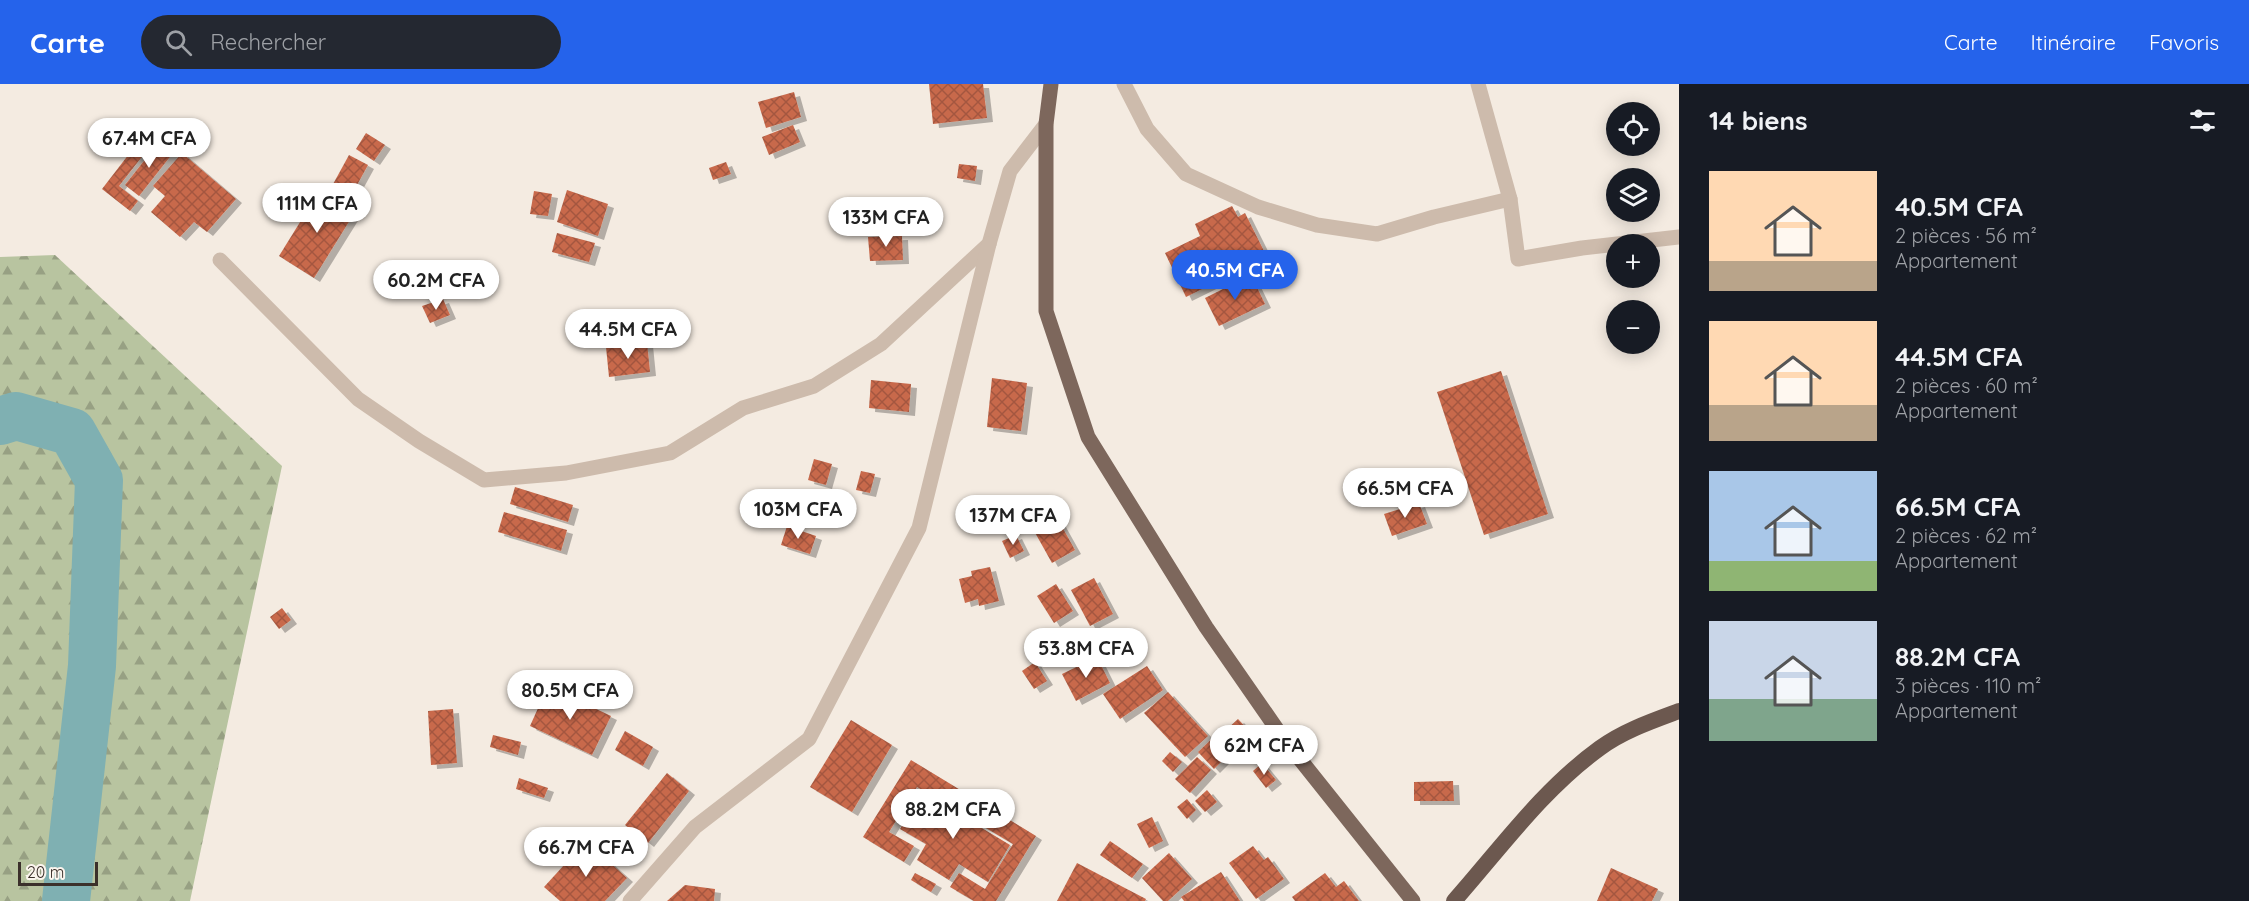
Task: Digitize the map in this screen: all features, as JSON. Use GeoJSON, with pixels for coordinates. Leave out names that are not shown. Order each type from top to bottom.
{"type":"FeatureCollection","features":[{"type":"Feature","properties":{"kind":"highway"},"geometry":{"type":"LineString","coordinates":[[1454,901],[1494,856],[1525,816],[1561,780],[1602,747],[1646,723],[1679,711]]}},
{"type":"Feature","properties":{"kind":"main road"},"geometry":{"type":"LineString","coordinates":[[1051,84],[1046,124],[1046,311],[1088,437],[1206,627],[1283,738],[1413,901]]}},
{"type":"Feature","properties":{"kind":"street"},"geometry":{"type":"LineString","coordinates":[[1124,84],[1148,129],[1186,174],[1258,207],[1317,225],[1377,234],[1434,217],[1510,199]]}},
{"type":"Feature","properties":{"kind":"street"},"geometry":{"type":"LineString","coordinates":[[1478,84],[1510,199],[1518,259],[1582,248],[1679,237]]}},
{"type":"Feature","properties":{"kind":"street"},"geometry":{"type":"LineString","coordinates":[[630,901],[695,826],[809,739],[919,528],[989,244],[1010,171],[1046,124]]}},
{"type":"Feature","properties":{"kind":"street"},"geometry":{"type":"LineString","coordinates":[[220,260],[358,399],[419,441],[484,480],[566,473],[670,453],[743,408],[814,386],[881,344],[989,244]]}},
{"type":"Feature","properties":{"kind":"green space"},"geometry":{"type":"Polygon","coordinates":[[[55,255],[282,466],[190,901],[0,901],[0,257],[55,255]]]}},
{"type":"Feature","properties":{"kind":"building"},"geometry":{"type":"Polygon","coordinates":[[[929,84],[983,84],[987,118],[933,124],[929,84]]]}},
{"type":"Feature","properties":{"kind":"building"},"geometry":{"type":"Polygon","coordinates":[[[794,92],[801,117],[766,128],[758,102],[794,92]]]}},
{"type":"Feature","properties":{"kind":"building"},"geometry":{"type":"Polygon","coordinates":[[[793,125],[800,142],[769,155],[762,137],[793,125]]]}},
{"type":"Feature","properties":{"kind":"building"},"geometry":{"type":"Polygon","coordinates":[[[146,132],[155,140],[119,186],[138,201],[130,211],[102,189],[146,132]]]}},
{"type":"Feature","properties":{"kind":"building"},"geometry":{"type":"Polygon","coordinates":[[[366,133],[385,145],[374,161],[356,149],[366,133]]]}},
{"type":"Feature","properties":{"kind":"building"},"geometry":{"type":"Polygon","coordinates":[[[159,142],[173,153],[139,196],[125,185],[159,142]]]}},
{"type":"Feature","properties":{"kind":"building"},"geometry":{"type":"Polygon","coordinates":[[[182,153],[236,199],[207,232],[194,222],[180,237],[151,212],[165,196],[153,186],[182,153]]]}},
{"type":"Feature","properties":{"kind":"building"},"geometry":{"type":"Polygon","coordinates":[[[349,155],[368,165],[351,196],[332,186],[349,155]]]}},
{"type":"Feature","properties":{"kind":"building"},"geometry":{"type":"Polygon","coordinates":[[[726,162],[731,174],[713,180],[709,168],[726,162]]]}},
{"type":"Feature","properties":{"kind":"building"},"geometry":{"type":"Polygon","coordinates":[[[959,164],[977,166],[975,181],[957,178],[959,164]]]}},
{"type":"Feature","properties":{"kind":"building"},"geometry":{"type":"Polygon","coordinates":[[[320,190],[355,212],[314,278],[279,256],[320,190]]]}},
{"type":"Feature","properties":{"kind":"building"},"geometry":{"type":"Polygon","coordinates":[[[567,190],[608,204],[598,236],[557,222],[567,190]]]}},
{"type":"Feature","properties":{"kind":"building"},"geometry":{"type":"Polygon","coordinates":[[[534,191],[552,194],[548,216],[530,214],[534,191]]]}},
{"type":"Feature","properties":{"kind":"building"},"geometry":{"type":"Polygon","coordinates":[[[1232,206],[1238,217],[1245,213],[1267,257],[1186,297],[1165,253],[1200,236],[1195,224],[1232,206]]]}},
{"type":"Feature","properties":{"kind":"building"},"geometry":{"type":"Polygon","coordinates":[[[557,233],[595,243],[589,262],[552,252],[557,233]]]}},
{"type":"Feature","properties":{"kind":"building"},"geometry":{"type":"Polygon","coordinates":[[[902,236],[903,260],[870,261],[868,237],[902,236]]]}},
{"type":"Feature","properties":{"kind":"building"},"geometry":{"type":"Polygon","coordinates":[[[1251,275],[1265,304],[1219,326],[1205,298],[1251,275]]]}},
{"type":"Feature","properties":{"kind":"building"},"geometry":{"type":"Polygon","coordinates":[[[443,299],[450,315],[430,323],[422,306],[443,299]]]}},
{"type":"Feature","properties":{"kind":"building"},"geometry":{"type":"Polygon","coordinates":[[[647,342],[650,372],[609,377],[606,347],[647,342]]]}},
{"type":"Feature","properties":{"kind":"building"},"geometry":{"type":"Polygon","coordinates":[[[1501,371],[1548,514],[1484,535],[1437,392],[1501,371]]]}},
{"type":"Feature","properties":{"kind":"building"},"geometry":{"type":"Polygon","coordinates":[[[992,378],[1027,383],[1021,431],[987,427],[992,378]]]}},
{"type":"Feature","properties":{"kind":"building"},"geometry":{"type":"Polygon","coordinates":[[[871,380],[911,384],[909,412],[869,408],[871,380]]]}},
{"type":"Feature","properties":{"kind":"building"},"geometry":{"type":"Polygon","coordinates":[[[814,459],[832,464],[826,485],[808,480],[814,459]]]}},
{"type":"Feature","properties":{"kind":"building"},"geometry":{"type":"Polygon","coordinates":[[[861,471],[875,474],[870,493],[856,490],[861,471]]]}},
{"type":"Feature","properties":{"kind":"building"},"geometry":{"type":"Polygon","coordinates":[[[515,487],[573,505],[568,522],[510,504],[515,487]]]}},
{"type":"Feature","properties":{"kind":"building"},"geometry":{"type":"Polygon","coordinates":[[[1419,503],[1427,524],[1392,536],[1384,514],[1419,503]]]}},
{"type":"Feature","properties":{"kind":"building"},"geometry":{"type":"Polygon","coordinates":[[[504,512],[567,530],[561,551],[498,532],[504,512]]]}},
{"type":"Feature","properties":{"kind":"building"},"geometry":{"type":"Polygon","coordinates":[[[1056,516],[1075,550],[1052,563],[1033,529],[1056,516]]]}},
{"type":"Feature","properties":{"kind":"building"},"geometry":{"type":"Polygon","coordinates":[[[787,526],[816,536],[810,554],[781,545],[787,526]]]}},
{"type":"Feature","properties":{"kind":"building"},"geometry":{"type":"Polygon","coordinates":[[[1016,535],[1024,551],[1010,558],[1002,541],[1016,535]]]}},
{"type":"Feature","properties":{"kind":"building"},"geometry":{"type":"Polygon","coordinates":[[[990,567],[999,601],[979,606],[978,599],[965,603],[959,579],[972,576],[971,571],[990,567]]]}},
{"type":"Feature","properties":{"kind":"building"},"geometry":{"type":"Polygon","coordinates":[[[1094,578],[1113,614],[1090,626],[1071,590],[1094,578]]]}},
{"type":"Feature","properties":{"kind":"building"},"geometry":{"type":"Polygon","coordinates":[[[1056,584],[1073,611],[1054,623],[1037,596],[1056,584]]]}},
{"type":"Feature","properties":{"kind":"building"},"geometry":{"type":"Polygon","coordinates":[[[282,608],[291,620],[279,629],[270,617],[282,608]]]}},
{"type":"Feature","properties":{"kind":"building"},"geometry":{"type":"Polygon","coordinates":[[[1097,657],[1110,683],[1076,701],[1062,674],[1097,657]]]}},
{"type":"Feature","properties":{"kind":"building"},"geometry":{"type":"Polygon","coordinates":[[[1035,662],[1047,681],[1034,689],[1022,671],[1035,662]]]}},
{"type":"Feature","properties":{"kind":"building"},"geometry":{"type":"Polygon","coordinates":[[[1147,666],[1163,690],[1120,719],[1103,694],[1147,666]]]}},
{"type":"Feature","properties":{"kind":"building"},"geometry":{"type":"Polygon","coordinates":[[[548,686],[611,716],[592,755],[530,726],[548,686]]]}},
{"type":"Feature","properties":{"kind":"building"},"geometry":{"type":"Polygon","coordinates":[[[1168,692],[1208,736],[1185,757],[1144,713],[1168,692]]]}},
{"type":"Feature","properties":{"kind":"building"},"geometry":{"type":"Polygon","coordinates":[[[453,709],[457,763],[431,765],[428,711],[453,709]]]}},
{"type":"Feature","properties":{"kind":"building"},"geometry":{"type":"Polygon","coordinates":[[[1238,719],[1252,734],[1239,746],[1225,731],[1238,719]]]}},
{"type":"Feature","properties":{"kind":"building"},"geometry":{"type":"Polygon","coordinates":[[[851,720],[892,745],[852,812],[810,787],[851,720]]]}},
{"type":"Feature","properties":{"kind":"building"},"geometry":{"type":"Polygon","coordinates":[[[625,731],[653,747],[643,766],[615,750],[625,731]]]}},
{"type":"Feature","properties":{"kind":"building"},"geometry":{"type":"Polygon","coordinates":[[[1218,733],[1234,749],[1214,769],[1198,752],[1218,733]]]}},
{"type":"Feature","properties":{"kind":"building"},"geometry":{"type":"Polygon","coordinates":[[[493,735],[521,742],[518,755],[490,747],[493,735]]]}},
{"type":"Feature","properties":{"kind":"building"},"geometry":{"type":"Polygon","coordinates":[[[1257,736],[1270,748],[1265,754],[1251,742],[1257,736]]]}},
{"type":"Feature","properties":{"kind":"building"},"geometry":{"type":"Polygon","coordinates":[[[1170,752],[1182,762],[1173,772],[1162,761],[1170,752]]]}},
{"type":"Feature","properties":{"kind":"building"},"geometry":{"type":"Polygon","coordinates":[[[1197,757],[1211,770],[1190,793],[1175,779],[1197,757]]]}},
{"type":"Feature","properties":{"kind":"building"},"geometry":{"type":"Polygon","coordinates":[[[911,760],[1036,836],[996,901],[974,901],[950,887],[959,873],[985,889],[1013,844],[917,787],[889,832],[914,846],[904,862],[863,837],[911,760]]]}},
{"type":"Feature","properties":{"kind":"building"},"geometry":{"type":"Polygon","coordinates":[[[1262,763],[1276,780],[1266,788],[1253,771],[1262,763]]]}},
{"type":"Feature","properties":{"kind":"building"},"geometry":{"type":"Polygon","coordinates":[[[667,773],[689,791],[648,843],[625,825],[667,773]]]}},
{"type":"Feature","properties":{"kind":"building"},"geometry":{"type":"Polygon","coordinates":[[[519,778],[548,788],[544,798],[516,789],[519,778]]]}},
{"type":"Feature","properties":{"kind":"building"},"geometry":{"type":"Polygon","coordinates":[[[1453,781],[1454,801],[1414,801],[1414,782],[1453,781]]]}},
{"type":"Feature","properties":{"kind":"building"},"geometry":{"type":"Polygon","coordinates":[[[1207,790],[1217,802],[1205,812],[1195,801],[1207,790]]]}},
{"type":"Feature","properties":{"kind":"building"},"geometry":{"type":"Polygon","coordinates":[[[922,792],[1010,845],[988,882],[959,864],[949,880],[917,860],[926,844],[900,829],[922,792]]]}},
{"type":"Feature","properties":{"kind":"building"},"geometry":{"type":"Polygon","coordinates":[[[1187,799],[1196,810],[1187,819],[1177,807],[1187,799]]]}},
{"type":"Feature","properties":{"kind":"building"},"geometry":{"type":"Polygon","coordinates":[[[1152,817],[1163,841],[1149,848],[1137,824],[1152,817]]]}},
{"type":"Feature","properties":{"kind":"building"},"geometry":{"type":"Polygon","coordinates":[[[586,841],[627,878],[605,901],[560,901],[544,887],[586,841]]]}},
{"type":"Feature","properties":{"kind":"building"},"geometry":{"type":"Polygon","coordinates":[[[1110,841],[1143,864],[1132,878],[1100,855],[1110,841]]]}},
{"type":"Feature","properties":{"kind":"building"},"geometry":{"type":"Polygon","coordinates":[[[1253,846],[1264,860],[1268,857],[1284,879],[1256,899],[1229,863],[1253,846]]]}},
{"type":"Feature","properties":{"kind":"building"},"geometry":{"type":"Polygon","coordinates":[[[1169,853],[1192,879],[1168,901],[1163,901],[1142,878],[1169,853]]]}},
{"type":"Feature","properties":{"kind":"building"},"geometry":{"type":"Polygon","coordinates":[[[1077,863],[1146,899],[1145,901],[1057,901],[1077,863]]]}},
{"type":"Feature","properties":{"kind":"building"},"geometry":{"type":"Polygon","coordinates":[[[1611,868],[1658,889],[1652,901],[1597,901],[1611,868]]]}},
{"type":"Feature","properties":{"kind":"building"},"geometry":{"type":"Polygon","coordinates":[[[1221,872],[1240,901],[1184,901],[1181,897],[1221,872]]]}},
{"type":"Feature","properties":{"kind":"building"},"geometry":{"type":"Polygon","coordinates":[[[915,873],[936,884],[931,892],[911,880],[915,873]]]}},
{"type":"Feature","properties":{"kind":"building"},"geometry":{"type":"Polygon","coordinates":[[[1325,873],[1336,887],[1344,881],[1359,901],[1295,901],[1292,897],[1325,873]]]}},
{"type":"Feature","properties":{"kind":"building"},"geometry":{"type":"Polygon","coordinates":[[[685,885],[715,889],[714,901],[667,901],[685,885]]]}},
{"type":"Feature","properties":{"kind":"waterway"},"geometry":{"type":"LineString","coordinates":[[0,421],[16,416],[72,432],[99,480],[92,666],[66,901]]}}]}
